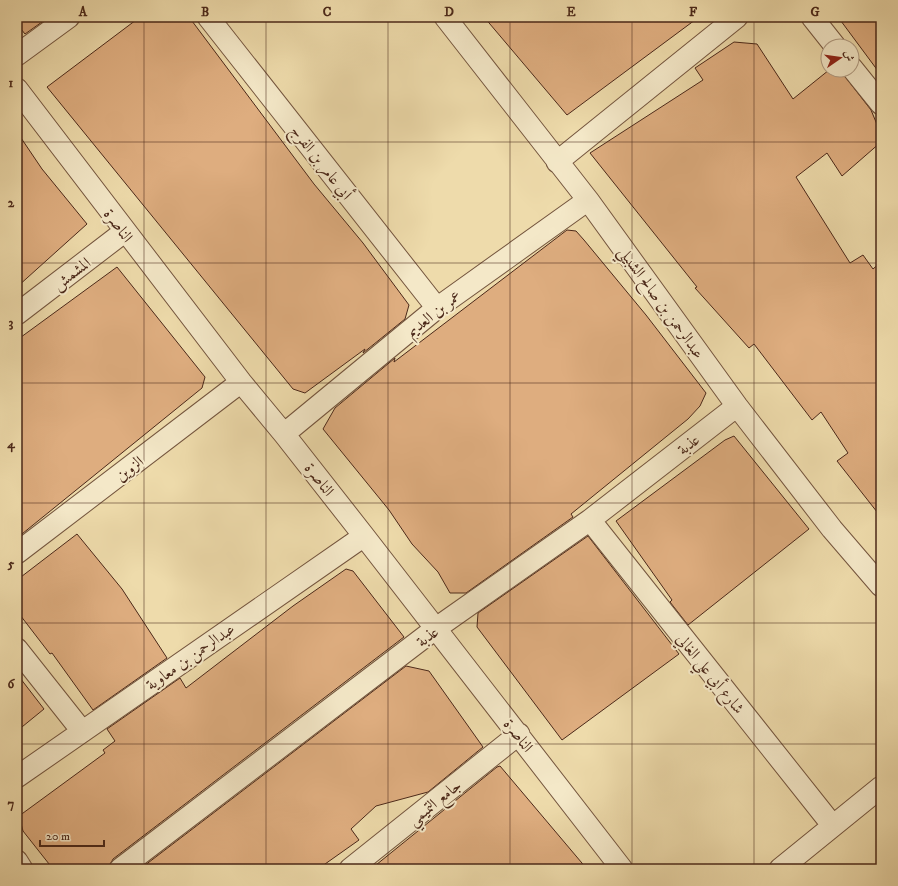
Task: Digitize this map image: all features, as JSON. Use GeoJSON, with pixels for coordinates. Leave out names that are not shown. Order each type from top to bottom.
{"type":"FeatureCollection","features":[{"type":"Feature","properties":{"kind":"street"},"geometry":{"type":"LineString","coordinates":[[17,55],[69,17]]}},
{"type":"Feature","properties":{"kind":"street","name":"أبي عامر بن الفرج"},"geometry":{"type":"LineString","coordinates":[[208,17],[437,308]]}},
{"type":"Feature","properties":{"kind":"street","name":"عبدالرحمن بن صالح الشبيلي"},"geometry":{"type":"LineString","coordinates":[[445,17],[588,200],[737,406],[832,528],[877,573]]}},
{"type":"Feature","properties":{"kind":"street"},"geometry":{"type":"LineString","coordinates":[[557,162],[737,17]]}},
{"type":"Feature","properties":{"kind":"street"},"geometry":{"type":"LineString","coordinates":[[812,17],[829,38]]}},
{"type":"Feature","properties":{"kind":"street"},"geometry":{"type":"LineString","coordinates":[[860,78],[881,104]]}},
{"type":"Feature","properties":{"kind":"street","name":"الناصرة"},"geometry":{"type":"LineString","coordinates":[[17,89],[124,232],[519,734],[622,869]]}},
{"type":"Feature","properties":{"kind":"street","name":"عمر بن العديم"},"geometry":{"type":"LineString","coordinates":[[284,434],[437,308],[588,200]]}},
{"type":"Feature","properties":{"kind":"street","name":"المشمش"},"geometry":{"type":"LineString","coordinates":[[17,314],[124,232]]}},
{"type":"Feature","properties":{"kind":"street","name":"الزوين"},"geometry":{"type":"LineString","coordinates":[[17,553],[241,382]]}},
{"type":"Feature","properties":{"kind":"street","name":"عذبة"},"geometry":{"type":"LineString","coordinates":[[120,869],[435,629],[590,520],[737,406]]}},
{"type":"Feature","properties":{"kind":"street","name":"شارع أبي علي الغالي"},"geometry":{"type":"LineString","coordinates":[[590,520],[833,826]]}},
{"type":"Feature","properties":{"kind":"street","name":"عبدالرحمن بن معاوية"},"geometry":{"type":"LineString","coordinates":[[17,777],[364,536]]}},
{"type":"Feature","properties":{"kind":"street"},"geometry":{"type":"LineString","coordinates":[[17,649],[82,731]]}},
{"type":"Feature","properties":{"kind":"street","name":"جامع التميمي"},"geometry":{"type":"LineString","coordinates":[[350,869],[519,734]]}},
{"type":"Feature","properties":{"kind":"street"},"geometry":{"type":"LineString","coordinates":[[780,869],[881,787]]}},
{"type":"Feature","properties":{"kind":"street"},"geometry":{"type":"LineString","coordinates":[[17,861],[22,869]]}},
{"type":"Feature","properties":{"kind":"building"},"geometry":{"type":"Polygon","coordinates":[[[17,17],[49,17],[25,34],[17,24],[17,17]]]}},
{"type":"Feature","properties":{"kind":"building"},"geometry":{"type":"Polygon","coordinates":[[[140,17],[189,17],[314,184],[363,243],[409,305],[405,319],[363,353],[365,349],[305,393],[293,389],[47,87],[140,17]]]}},
{"type":"Feature","properties":{"kind":"building"},"geometry":{"type":"Polygon","coordinates":[[[484,17],[699,17],[567,115],[484,17]]]}},
{"type":"Feature","properties":{"kind":"building"},"geometry":{"type":"Polygon","coordinates":[[[838,17],[881,17],[881,75],[860,47],[860,38],[854,38],[838,17]]]}},
{"type":"Feature","properties":{"kind":"building"},"geometry":{"type":"Polygon","coordinates":[[[734,42],[757,44],[793,99],[820,77],[846,78],[871,110],[881,134],[881,142],[842,176],[827,153],[796,177],[850,263],[863,255],[873,269],[881,262],[881,517],[837,461],[848,453],[821,412],[812,420],[754,344],[749,348],[695,288],[697,287],[590,153],[703,80],[695,68],[734,42]]]}},
{"type":"Feature","properties":{"kind":"building"},"geometry":{"type":"Polygon","coordinates":[[[17,132],[42,169],[87,224],[17,287],[17,132]]]}},
{"type":"Feature","properties":{"kind":"building"},"geometry":{"type":"Polygon","coordinates":[[[567,230],[576,231],[584,240],[646,315],[706,393],[700,406],[688,419],[571,514],[573,517],[466,593],[450,593],[438,572],[412,544],[389,510],[323,429],[335,408],[395,358],[394,362],[567,230]]]}},
{"type":"Feature","properties":{"kind":"building"},"geometry":{"type":"Polygon","coordinates":[[[117,267],[205,377],[202,388],[17,538],[17,340],[117,267]]]}},
{"type":"Feature","properties":{"kind":"building"},"geometry":{"type":"Polygon","coordinates":[[[734,436],[809,529],[688,625],[670,602],[672,600],[616,521],[725,440],[734,436]]]}},
{"type":"Feature","properties":{"kind":"building"},"geometry":{"type":"Polygon","coordinates":[[[77,534],[122,589],[167,658],[93,710],[52,653],[50,654],[17,611],[17,580],[77,534]]]}},
{"type":"Feature","properties":{"kind":"building"},"geometry":{"type":"Polygon","coordinates":[[[588,536],[679,654],[562,740],[477,627],[478,613],[588,536]]]}},
{"type":"Feature","properties":{"kind":"building"},"geometry":{"type":"Polygon","coordinates":[[[346,569],[353,571],[404,637],[113,859],[108,869],[53,869],[23,831],[19,816],[105,753],[103,750],[115,741],[107,729],[180,678],[186,688],[293,606],[346,569]]]}},
{"type":"Feature","properties":{"kind":"building"},"geometry":{"type":"Polygon","coordinates":[[[406,666],[429,671],[483,747],[428,792],[376,806],[351,829],[359,840],[318,869],[140,869],[406,666]]]}},
{"type":"Feature","properties":{"kind":"building"},"geometry":{"type":"Polygon","coordinates":[[[17,674],[44,709],[17,731],[17,674]]]}},
{"type":"Feature","properties":{"kind":"building"},"geometry":{"type":"Polygon","coordinates":[[[500,766],[587,869],[371,869],[497,767],[500,766]]]}}]}
